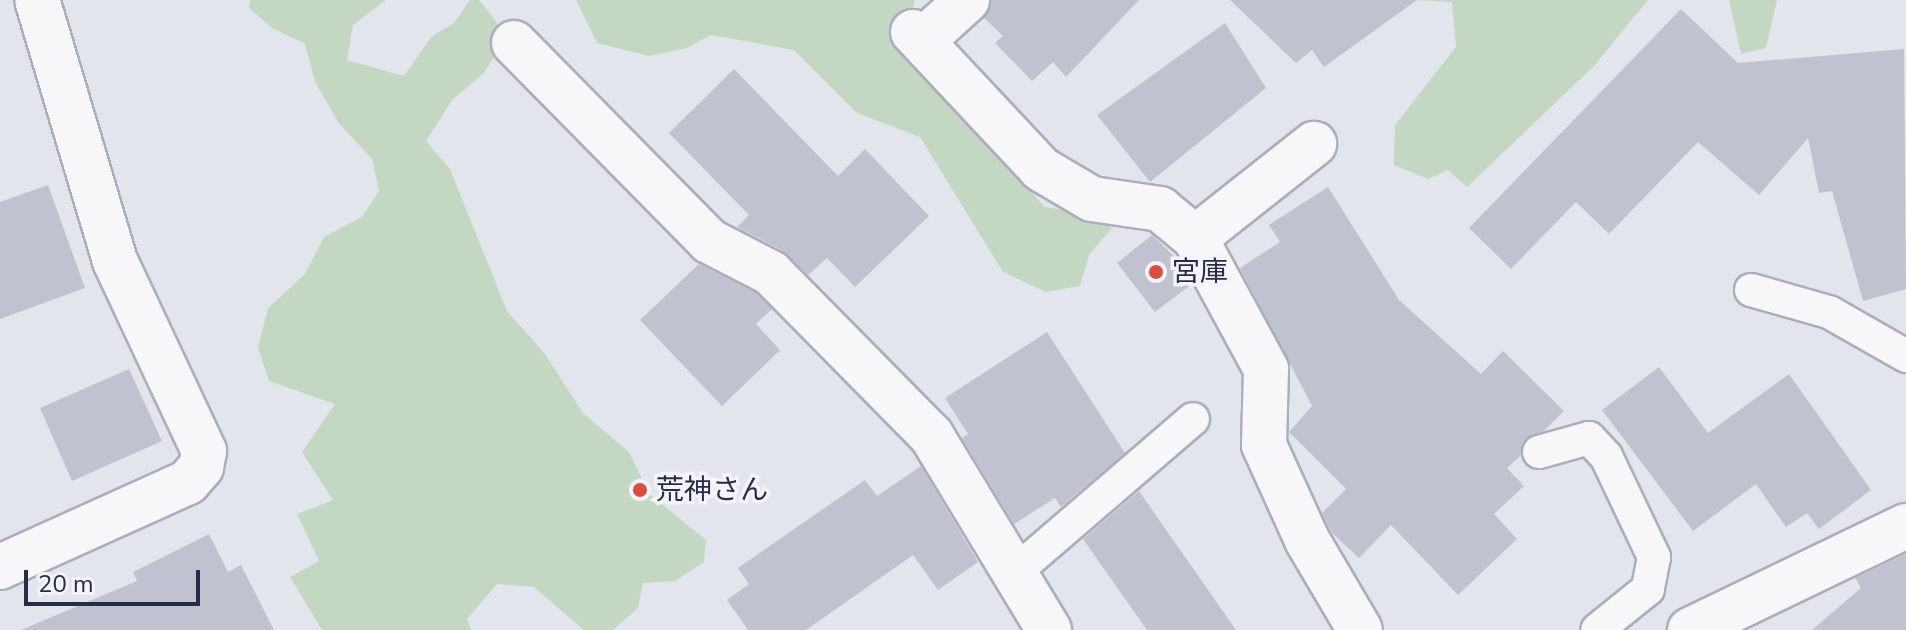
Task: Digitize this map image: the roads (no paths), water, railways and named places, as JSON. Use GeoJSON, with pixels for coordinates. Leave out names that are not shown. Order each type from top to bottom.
{"type":"FeatureCollection","features":[{"type":"Feature","properties":{"kind":"street"},"geometry":{"type":"LineString","coordinates":[[0,567],[188,482],[201,467],[204,451],[115,261],[37,0]]}},
{"type":"Feature","properties":{"kind":"street"},"geometry":{"type":"LineString","coordinates":[[967,0],[918,36],[1041,169],[1092,199],[1160,209],[1195,238],[1266,369],[1264,445],[1307,540],[1360,630]]}},
{"type":"Feature","properties":{"kind":"street"},"geometry":{"type":"LineString","coordinates":[[514,43],[709,241],[771,273],[931,435],[1049,630]]}},
{"type":"Feature","properties":{"kind":"street"},"geometry":{"type":"LineString","coordinates":[[1195,238],[1314,144]]}},
{"type":"Feature","properties":{"kind":"street"},"geometry":{"type":"LineString","coordinates":[[1690,630],[1906,526]]}},
{"type":"Feature","properties":{"kind":"lane"},"geometry":{"type":"LineString","coordinates":[[1751,290],[1829,312],[1906,356]]}},
{"type":"Feature","properties":{"kind":"lane"},"geometry":{"type":"LineString","coordinates":[[1014,573],[1193,419]]}},
{"type":"Feature","properties":{"kind":"lane"},"geometry":{"type":"LineString","coordinates":[[1539,452],[1589,438],[1606,456],[1654,557],[1648,589],[1597,630]]}},
{"type":"Feature","properties":{"kind":"place","name":"宮庫"},"geometry":{"type":"Point","coordinates":[1156,272]}},
{"type":"Feature","properties":{"kind":"place","name":"荒神さん"},"geometry":{"type":"Point","coordinates":[640,490]}}]}
